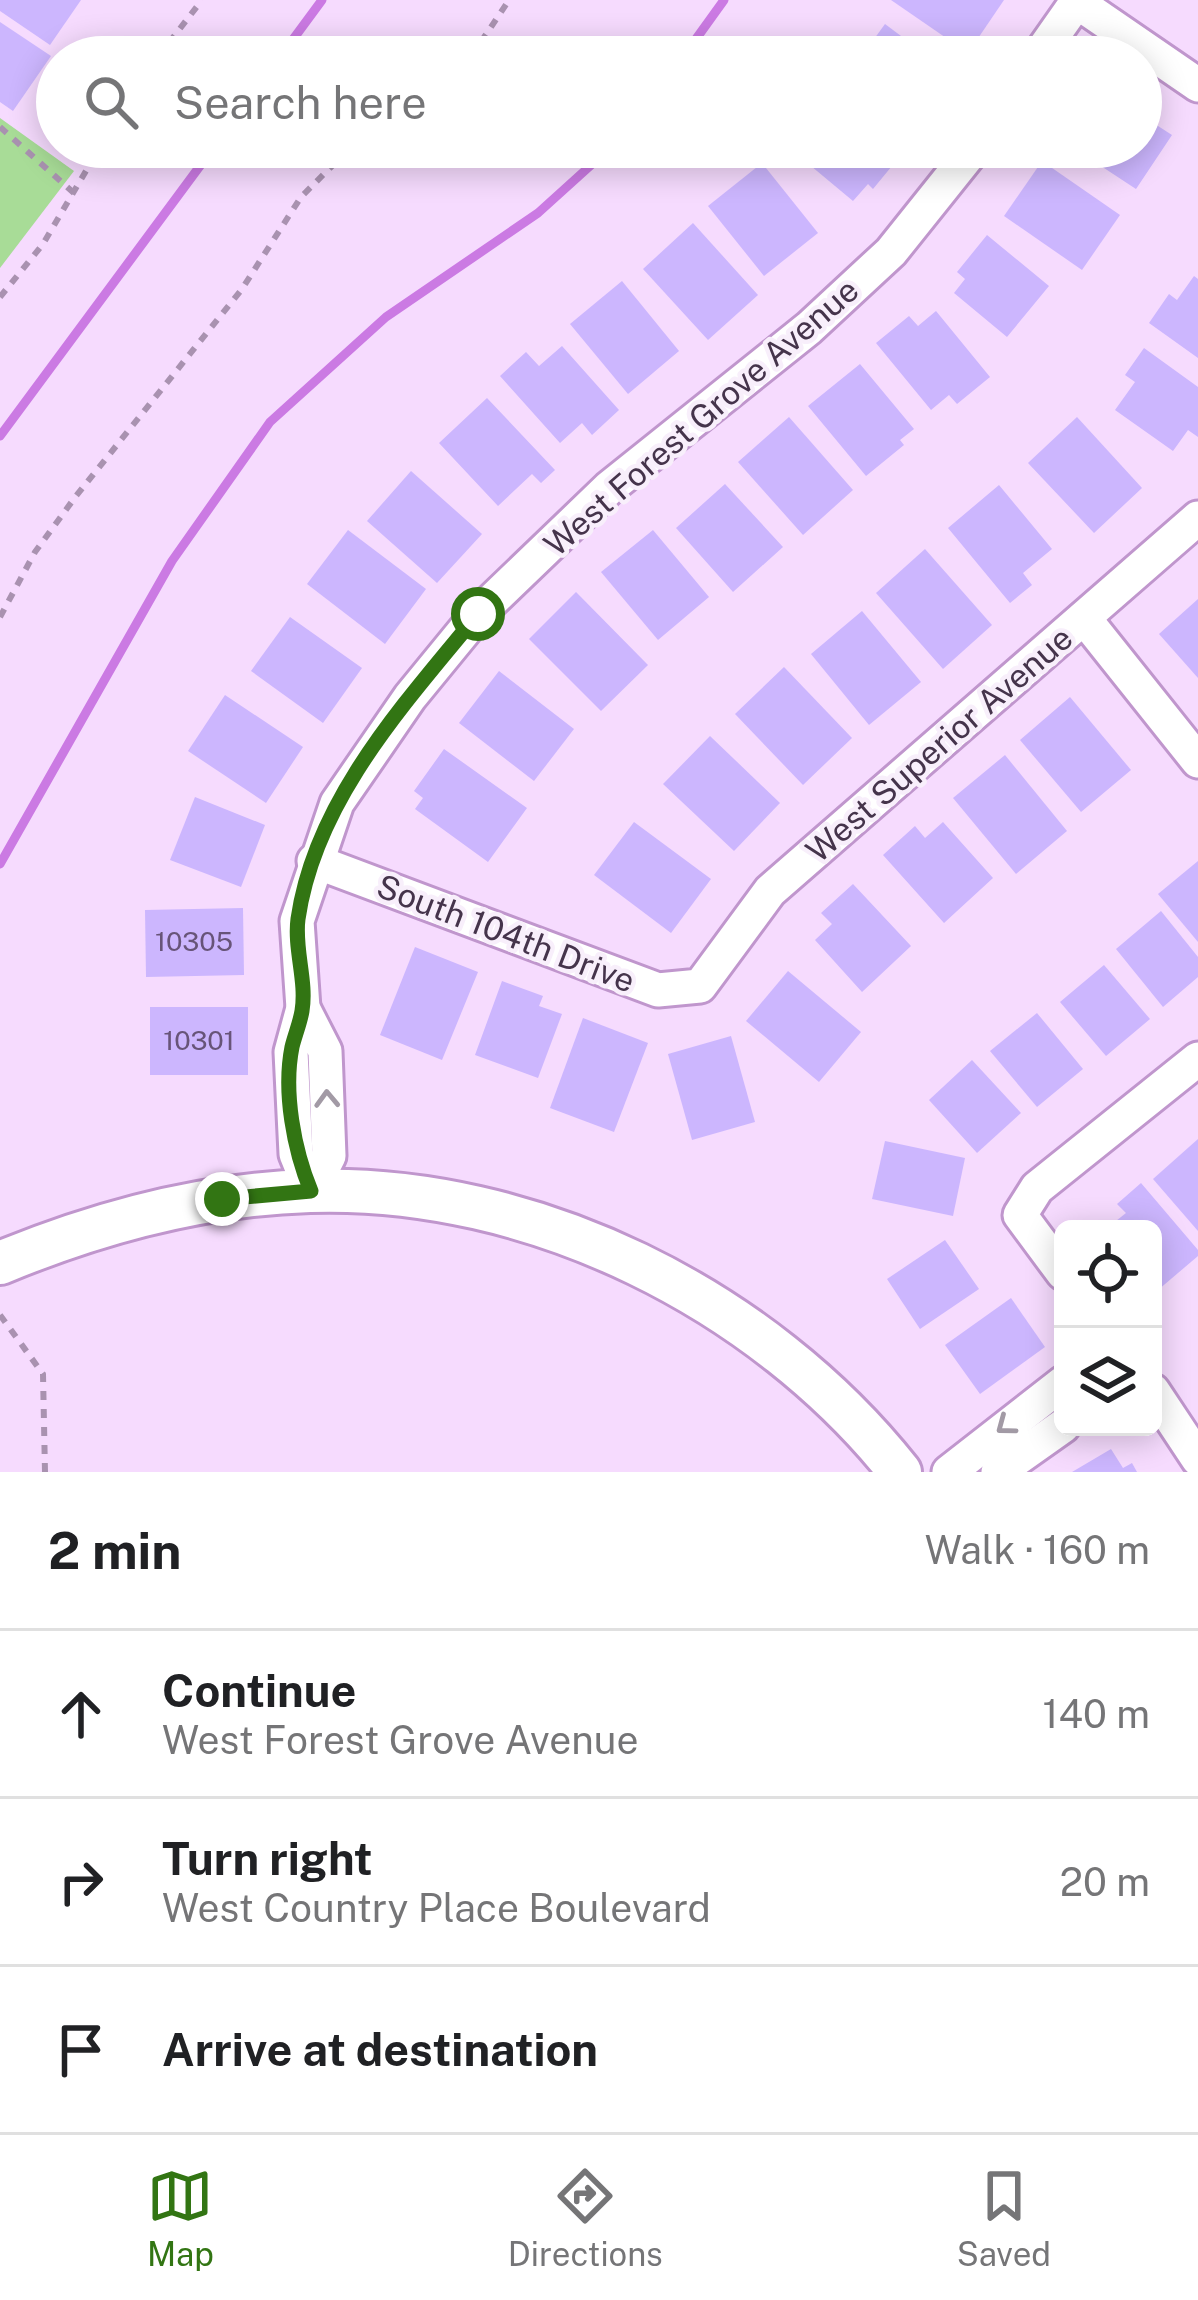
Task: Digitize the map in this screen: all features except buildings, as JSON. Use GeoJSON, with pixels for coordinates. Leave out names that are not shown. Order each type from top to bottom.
{"type":"FeatureCollection","features":[{"type":"Feature","properties":{"kind":"street"},"geometry":{"type":"LineString","coordinates":[[1053,36],[1078,1],[1128,36]]}},
{"type":"Feature","properties":{"kind":"street"},"geometry":{"type":"LineString","coordinates":[[1162,60],[1198,85]]}},
{"type":"Feature","properties":{"kind":"street","name":"West Forest Grove Avenue"},"geometry":{"type":"LineString","coordinates":[[311,1191],[329,1156],[325,1051],[303,1008],[297,921],[337,803],[410,697],[478,614],[609,488],[809,328],[891,252],[958,168]]}},
{"type":"Feature","properties":{"kind":"street","name":"West Superior Avenue"},"geometry":{"type":"LineString","coordinates":[[700,986],[770,891],[1198,518]]}},
{"type":"Feature","properties":{"kind":"street"},"geometry":{"type":"LineString","coordinates":[[1084,618],[1198,761]]}},
{"type":"Feature","properties":{"kind":"street","name":"South 104th Drive"},"geometry":{"type":"LineString","coordinates":[[314,861],[658,990],[700,986]]}},
{"type":"Feature","properties":{"kind":"street"},"geometry":{"type":"LineString","coordinates":[[1054,1261],[1019,1215],[1037,1188],[1198,1060]]}},
{"type":"Feature","properties":{"kind":"street"},"geometry":{"type":"LineString","coordinates":[[0,1263],[97,1225],[171,1207],[311,1191],[458,1204],[568,1236],[630,1262],[718,1309],[803,1368],[901,1472]]}},
{"type":"Feature","properties":{"kind":"street"},"geometry":{"type":"LineString","coordinates":[[949,1472],[1054,1390]]}},
{"type":"Feature","properties":{"kind":"street"},"geometry":{"type":"LineString","coordinates":[[1162,1405],[1198,1459]]}},
{"type":"Feature","properties":{"kind":"street"},"geometry":{"type":"LineString","coordinates":[[998,1472],[1054,1432]]}},
{"type":"Feature","properties":{"kind":"path"},"geometry":{"type":"LineString","coordinates":[[174,36],[202,0]]}},
{"type":"Feature","properties":{"kind":"path"},"geometry":{"type":"LineString","coordinates":[[486,36],[509,0]]}},
{"type":"Feature","properties":{"kind":"path"},"geometry":{"type":"LineString","coordinates":[[0,127],[36,159]]}},
{"type":"Feature","properties":{"kind":"path"},"geometry":{"type":"LineString","coordinates":[[46,168],[74,193]]}},
{"type":"Feature","properties":{"kind":"path"},"geometry":{"type":"LineString","coordinates":[[0,297],[43,244],[88,168]]}},
{"type":"Feature","properties":{"kind":"path"},"geometry":{"type":"LineString","coordinates":[[0,617],[35,552],[76,496],[242,289],[301,197],[330,168]]}},
{"type":"Feature","properties":{"kind":"path"},"geometry":{"type":"LineString","coordinates":[[0,1315],[43,1374],[45,1472]]}},
{"type":"Feature","properties":{"kind":"green space"},"geometry":{"type":"Polygon","coordinates":[[[0,118],[36,144],[36,168],[74,171],[0,268],[0,118]]]}},
{"type":"Feature","properties":{"kind":"waterway"},"geometry":{"type":"LineString","coordinates":[[295,36],[322,0]]}},
{"type":"Feature","properties":{"kind":"waterway"},"geometry":{"type":"LineString","coordinates":[[698,36],[724,0]]}},
{"type":"Feature","properties":{"kind":"waterway"},"geometry":{"type":"LineString","coordinates":[[0,436],[198,168]]}},
{"type":"Feature","properties":{"kind":"waterway"},"geometry":{"type":"LineString","coordinates":[[0,864],[172,561],[270,422],[386,317],[538,213],[588,168]]}},
{"type":"Feature","properties":{"kind":"route"},"geometry":{"type":"LineString","coordinates":[[222,1199],[311,1191],[296,1154],[291,1052],[303,1008],[297,921],[314,861],[337,803],[410,697],[478,614]]}}]}
